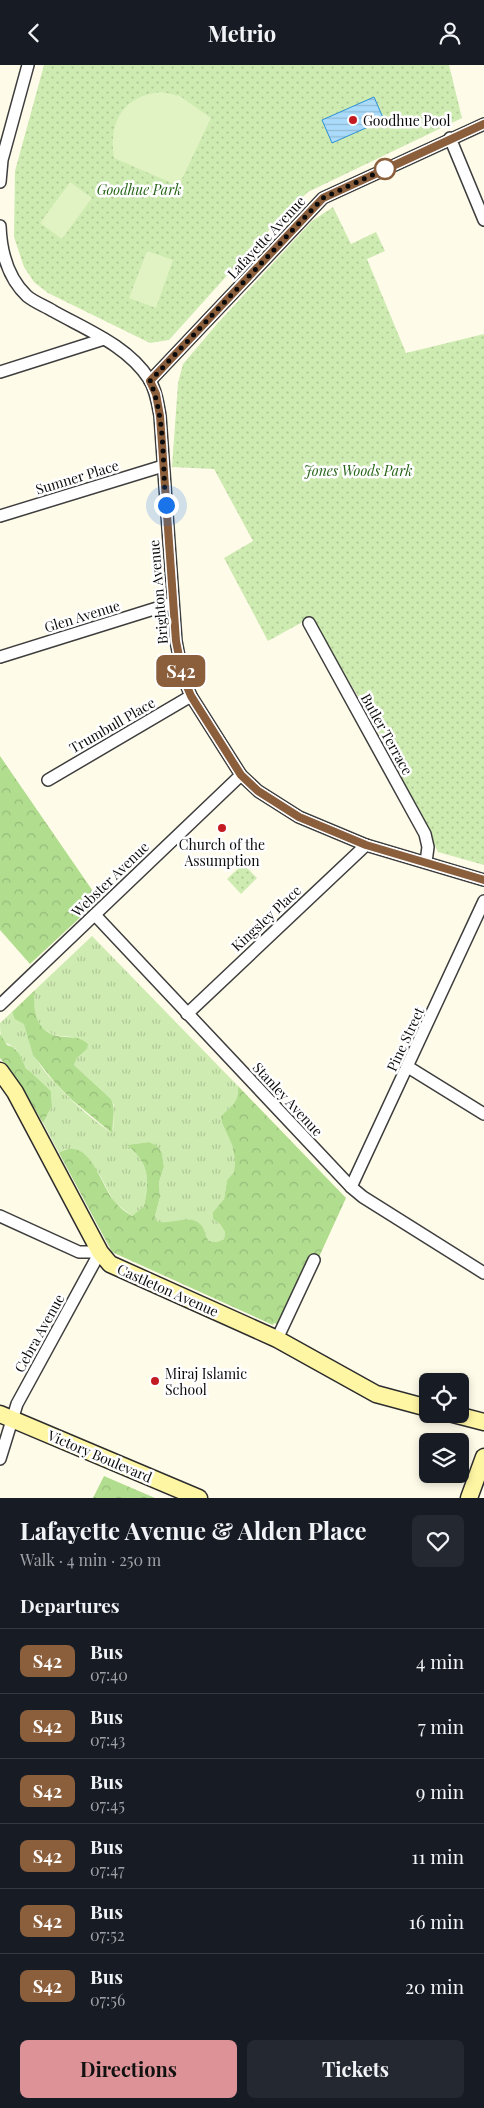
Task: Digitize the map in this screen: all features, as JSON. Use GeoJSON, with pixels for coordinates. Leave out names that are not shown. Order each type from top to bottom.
{"type":"FeatureCollection","features":[{"type":"Feature","properties":{"kind":"street"},"geometry":{"type":"LineString","coordinates":[[0,182],[2,160],[28,65]]}},
{"type":"Feature","properties":{"kind":"street","name":"Lafayette Avenue"},"geometry":{"type":"LineString","coordinates":[[150,381],[323,198],[484,124]]}},
{"type":"Feature","properties":{"kind":"street"},"geometry":{"type":"LineString","coordinates":[[450,139],[484,220]]}},
{"type":"Feature","properties":{"kind":"street","name":"Brighton Avenue"},"geometry":{"type":"LineString","coordinates":[[0,226],[3,255],[9,270],[28,297],[104,339],[129,357],[140,367],[156,394],[160,416],[176,641],[183,677],[191,696],[241,775],[258,791],[299,817],[366,845],[484,880]]}},
{"type":"Feature","properties":{"kind":"street"},"geometry":{"type":"LineString","coordinates":[[0,372],[104,339]]}},
{"type":"Feature","properties":{"kind":"street","name":"Sumner Place"},"geometry":{"type":"LineString","coordinates":[[0,516],[163,466]]}},
{"type":"Feature","properties":{"kind":"street","name":"Glen Avenue"},"geometry":{"type":"LineString","coordinates":[[0,657],[173,603]]}},
{"type":"Feature","properties":{"kind":"street","name":"Butler Terrace"},"geometry":{"type":"LineString","coordinates":[[309,623],[425,834],[428,847],[426,862]]}},
{"type":"Feature","properties":{"kind":"street","name":"Trumbull Place"},"geometry":{"type":"LineString","coordinates":[[48,780],[191,696]]}},
{"type":"Feature","properties":{"kind":"street","name":"Webster Avenue"},"geometry":{"type":"LineString","coordinates":[[0,1005],[241,775]]}},
{"type":"Feature","properties":{"kind":"street","name":"Kingsley Place"},"geometry":{"type":"LineString","coordinates":[[187,1014],[366,845]]}},
{"type":"Feature","properties":{"kind":"street","name":"Pine Street"},"geometry":{"type":"LineString","coordinates":[[351,1187],[484,901]]}},
{"type":"Feature","properties":{"kind":"street","name":"Stanley Avenue"},"geometry":{"type":"LineString","coordinates":[[95,915],[351,1187],[362,1197],[484,1273]]}},
{"type":"Feature","properties":{"kind":"street"},"geometry":{"type":"LineString","coordinates":[[408,1067],[484,1114]]}},
{"type":"Feature","properties":{"kind":"street","name":"Castleton Avenue"},"geometry":{"type":"LineString","coordinates":[[0,1071],[15,1092],[100,1253],[110,1264],[277,1339],[383,1397],[419,1406]]}},
{"type":"Feature","properties":{"kind":"street"},"geometry":{"type":"LineString","coordinates":[[0,1216],[79,1252],[100,1253]]}},
{"type":"Feature","properties":{"kind":"street","name":"Cebra Avenue"},"geometry":{"type":"LineString","coordinates":[[0,1459],[6,1416],[17,1404],[100,1253]]}},
{"type":"Feature","properties":{"kind":"street"},"geometry":{"type":"LineString","coordinates":[[277,1339],[314,1260]]}},
{"type":"Feature","properties":{"kind":"street","name":"Victory Boulevard"},"geometry":{"type":"LineString","coordinates":[[6,1416],[199,1498]]}},
{"type":"Feature","properties":{"kind":"street"},"geometry":{"type":"LineString","coordinates":[[469,1418],[484,1422]]}},
{"type":"Feature","properties":{"kind":"street"},"geometry":{"type":"LineString","coordinates":[[469,1498],[484,1457]]}},
{"type":"Feature","properties":{"kind":"green space","name":"Goodhue Park"},"geometry":{"type":"Polygon","coordinates":[[[44,65],[449,65],[462,118],[308,192],[259,240],[169,340],[150,343],[48,293],[34,282],[24,267],[14,237],[15,171],[44,65]]]}},
{"type":"Feature","properties":{"kind":"green space"},"geometry":{"type":"Polygon","coordinates":[[[162,92],[180,96],[211,118],[180,183],[174,184],[114,158],[113,133],[121,113],[137,99],[148,94],[162,92]]]}},
{"type":"Feature","properties":{"kind":"green space"},"geometry":{"type":"Polygon","coordinates":[[[70,182],[92,198],[62,239],[40,223],[70,182]]]}},
{"type":"Feature","properties":{"kind":"green space","name":"Jones Woods Park"},"geometry":{"type":"Polygon","coordinates":[[[333,207],[351,244],[376,232],[385,251],[367,259],[406,353],[484,334],[484,865],[438,852],[385,743],[313,619],[308,619],[268,641],[224,558],[253,541],[214,469],[172,467],[178,383],[183,364],[217,324],[312,221],[333,207]]]}},
{"type":"Feature","properties":{"kind":"green space"},"geometry":{"type":"Polygon","coordinates":[[[147,251],[173,260],[156,308],[129,298],[147,251]]]}},
{"type":"Feature","properties":{"kind":"green space"},"geometry":{"type":"Polygon","coordinates":[[[0,756],[99,900],[30,964],[0,930],[0,756]]]}},
{"type":"Feature","properties":{"kind":"green space"},"geometry":{"type":"Polygon","coordinates":[[[243,864],[257,878],[241,894],[227,879],[243,864]]]}},
{"type":"Feature","properties":{"kind":"green space"},"geometry":{"type":"Polygon","coordinates":[[[92,936],[238,1086],[234,1104],[221,1116],[235,1159],[234,1172],[227,1180],[224,1199],[213,1212],[213,1219],[220,1224],[225,1232],[224,1239],[217,1242],[209,1241],[205,1238],[204,1230],[157,1221],[155,1216],[160,1197],[159,1182],[164,1167],[162,1153],[149,1142],[128,1145],[135,1151],[144,1165],[147,1180],[144,1206],[132,1216],[114,1202],[98,1172],[66,1149],[59,1153],[43,1123],[52,1106],[51,1091],[31,1074],[19,1053],[3,1041],[0,1023],[12,1012],[25,1025],[34,1055],[49,1076],[92,1118],[113,1134],[114,1105],[111,1099],[74,1065],[77,1058],[87,1049],[74,1037],[52,1034],[46,1030],[37,1020],[34,1006],[35,990],[92,936]]]}},
{"type":"Feature","properties":{"kind":"green space"},"geometry":{"type":"Polygon","coordinates":[[[35,990],[36,1016],[43,1028],[57,1036],[78,1038],[88,1044],[87,1049],[77,1058],[74,1065],[111,1099],[114,1107],[113,1134],[72,1100],[56,1084],[33,1055],[24,1024],[15,1019],[12,1012],[35,990]]]}},
{"type":"Feature","properties":{"kind":"green space"},"geometry":{"type":"Polygon","coordinates":[[[0,1034],[7,1045],[13,1047],[19,1053],[26,1068],[51,1091],[52,1106],[43,1123],[19,1082],[0,1058],[0,1034]]]}},
{"type":"Feature","properties":{"kind":"green space"},"geometry":{"type":"Polygon","coordinates":[[[238,1086],[346,1198],[319,1257],[279,1325],[274,1323],[273,1325],[112,1252],[59,1153],[69,1149],[78,1150],[86,1155],[114,1201],[132,1216],[144,1206],[147,1180],[144,1165],[140,1158],[127,1145],[149,1142],[157,1146],[162,1153],[164,1167],[159,1182],[160,1197],[155,1216],[157,1221],[196,1221],[202,1226],[209,1241],[217,1242],[224,1239],[225,1232],[220,1224],[213,1219],[213,1212],[224,1199],[227,1180],[234,1172],[235,1159],[221,1116],[236,1100],[238,1086]]]}},
{"type":"Feature","properties":{"kind":"green space"},"geometry":{"type":"Polygon","coordinates":[[[104,1476],[155,1498],[93,1498],[104,1476]]]}},
{"type":"Feature","properties":{"kind":"water","name":"Goodhue Pool"},"geometry":{"type":"Polygon","coordinates":[[[374,97],[384,120],[332,143],[322,120],[374,97]]]}},
{"type":"Feature","properties":{"kind":"bus line","name":"S42"},"geometry":{"type":"LineString","coordinates":[[484,124],[323,198],[150,381],[156,394],[160,416],[176,641],[183,677],[191,696],[241,775],[258,791],[299,817],[366,845],[484,880]]}},
{"type":"Feature","properties":{"kind":"place","name":"Goodhue Pool"},"geometry":{"type":"Point","coordinates":[353,120]}},
{"type":"Feature","properties":{"kind":"place","name":"Church of the Assumption"},"geometry":{"type":"Point","coordinates":[222,828]}},
{"type":"Feature","properties":{"kind":"place","name":"Miraj Islamic School"},"geometry":{"type":"Point","coordinates":[155,1381]}},
{"type":"Feature","properties":{"kind":"route"},"geometry":{"type":"LineString","coordinates":[[166,505],[160,416],[156,394],[150,381],[323,198],[385,169]]}}]}
